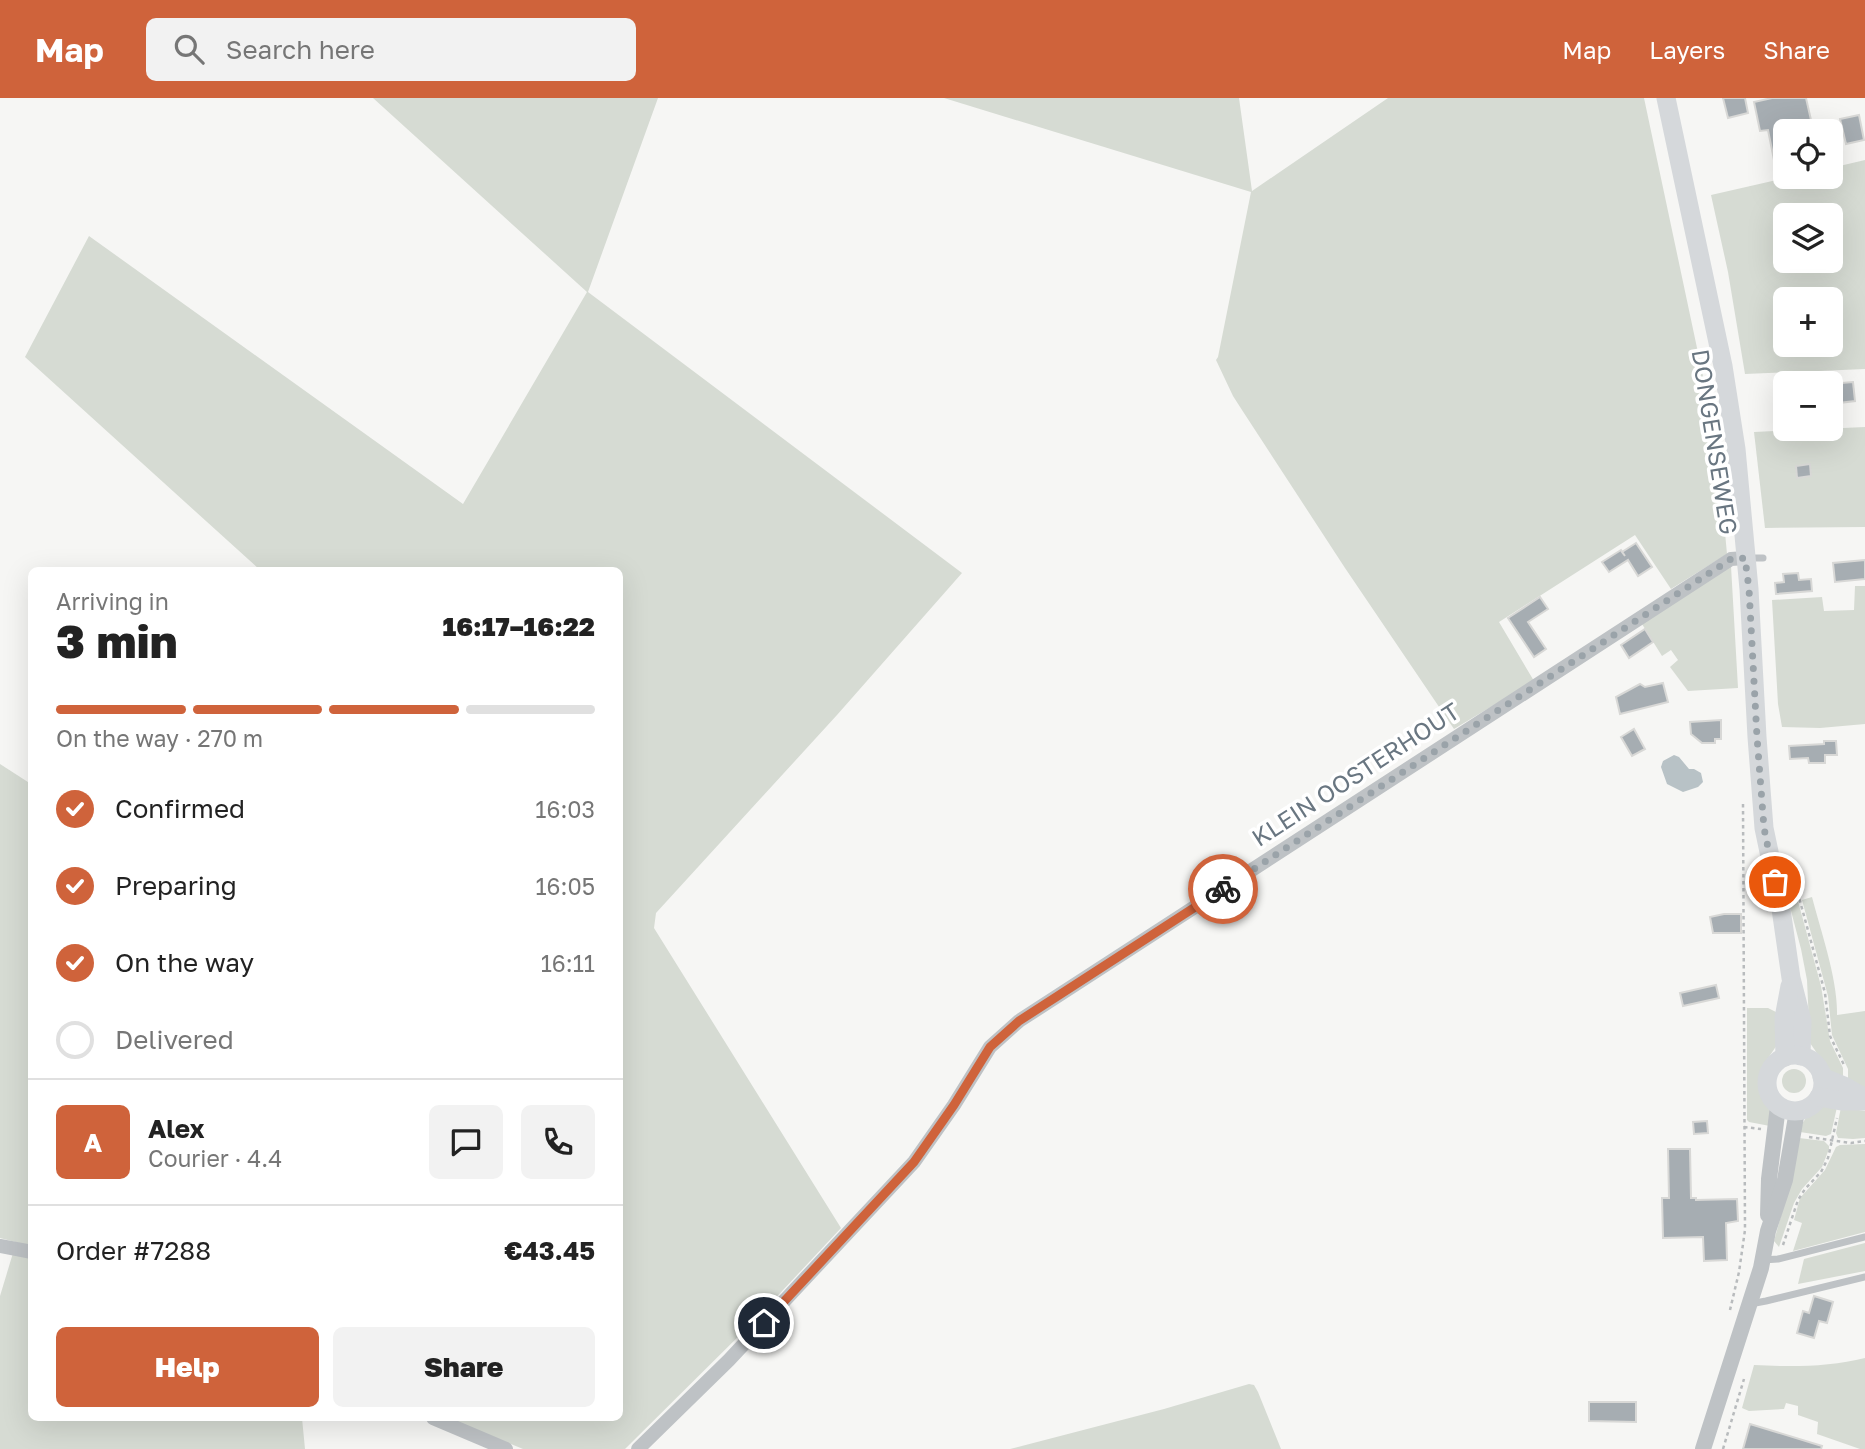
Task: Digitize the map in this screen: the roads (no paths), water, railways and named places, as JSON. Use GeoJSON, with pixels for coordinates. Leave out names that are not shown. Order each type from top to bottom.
{"type":"FeatureCollection","features":[{"type":"Feature","properties":{"kind":"main road","name":"DONGENSEWEG"},"geometry":{"type":"LineString","coordinates":[[1666,98],[1723,366],[1754,558],[1749,589],[1764,828],[1781,909],[1791,978],[1784,1018],[1793,1056]]}},
{"type":"Feature","properties":{"kind":"main road"},"geometry":{"type":"LineString","coordinates":[[1793,1056],[1815,1064],[1821,1087],[1813,1104],[1806,1109],[1787,1108],[1771,1098],[1767,1079],[1770,1069],[1777,1062],[1793,1056]]}},
{"type":"Feature","properties":{"kind":"main road"},"geometry":{"type":"LineString","coordinates":[[1821,1087],[1865,1100]]}},
{"type":"Feature","properties":{"kind":"street","name":"KLEIN OOSTERHOUT"},"geometry":{"type":"LineString","coordinates":[[638,1449],[729,1360],[914,1162],[990,1047],[1019,1021],[1731,559],[1754,558]]}},
{"type":"Feature","properties":{"kind":"street"},"geometry":{"type":"LineString","coordinates":[[1703,1449],[1750,1304],[1784,1180],[1787,1108]]}},
{"type":"Feature","properties":{"kind":"street"},"geometry":{"type":"LineString","coordinates":[[0,1246],[28,1251]]}},
{"type":"Feature","properties":{"kind":"street"},"geometry":{"type":"LineString","coordinates":[[440,1421],[506,1449]]}},
{"type":"Feature","properties":{"kind":"lane"},"geometry":{"type":"LineString","coordinates":[[1762,1260],[1778,1259],[1865,1237]]}},
{"type":"Feature","properties":{"kind":"lane"},"geometry":{"type":"LineString","coordinates":[[1750,1304],[1865,1278]]}}]}
